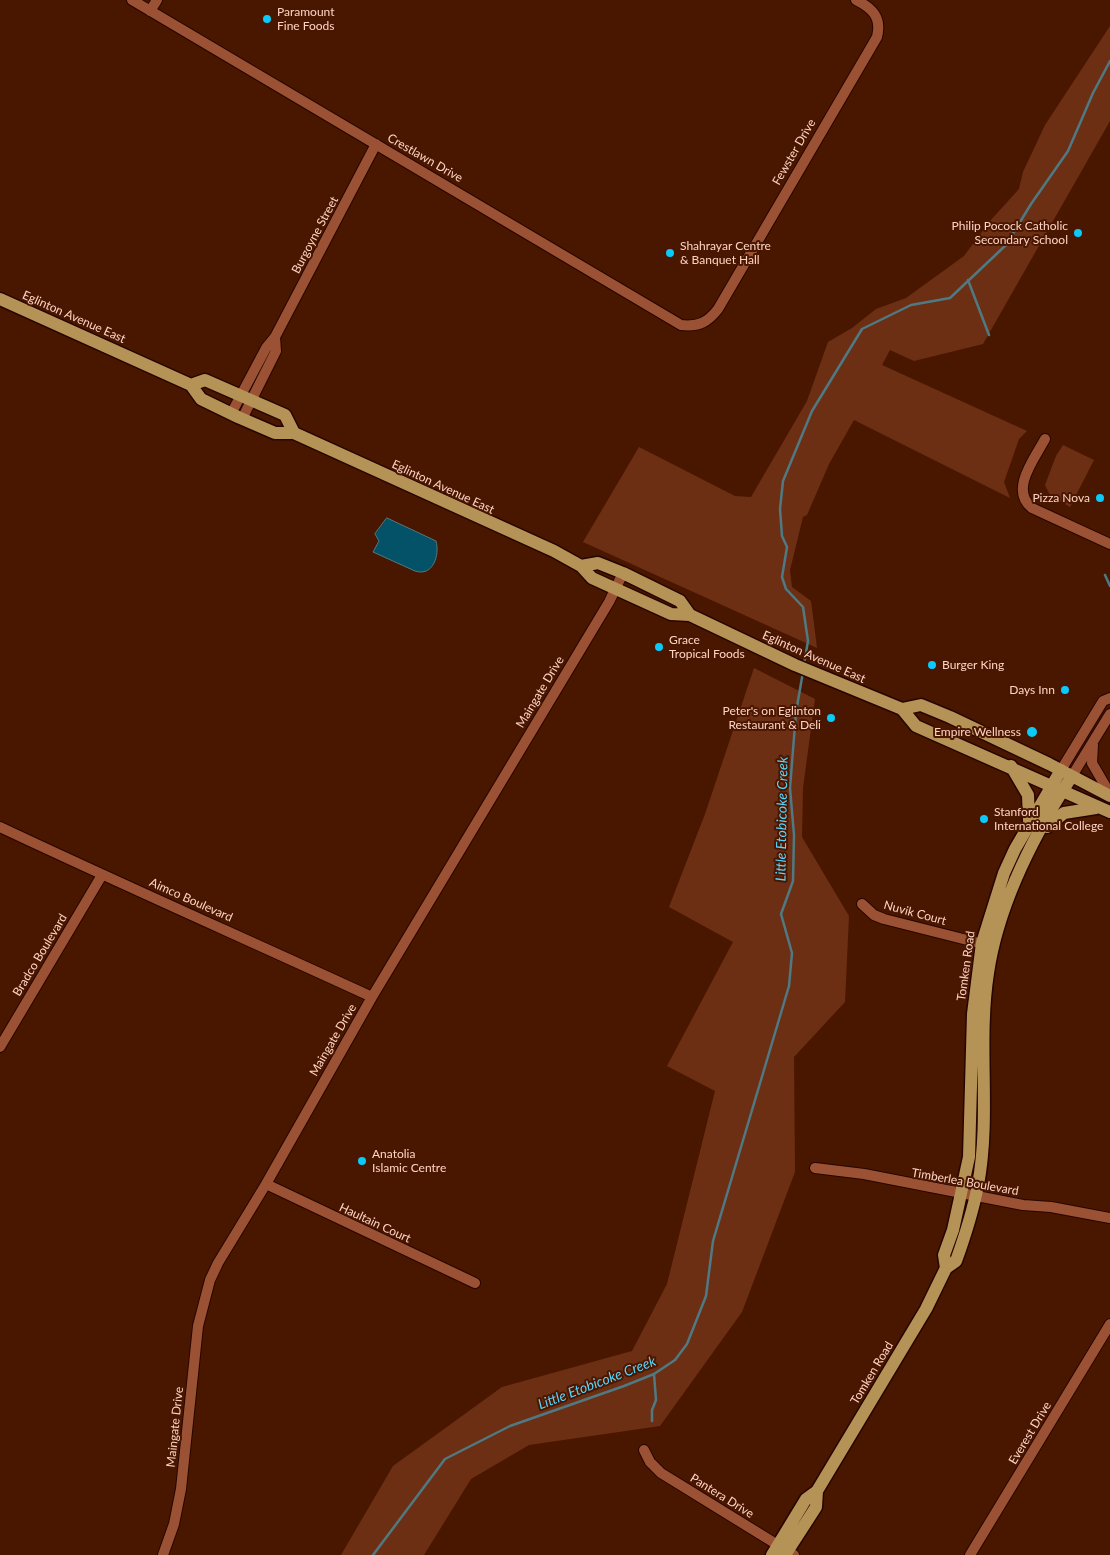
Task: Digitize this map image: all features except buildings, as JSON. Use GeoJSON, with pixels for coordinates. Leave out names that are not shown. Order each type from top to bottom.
{"type":"FeatureCollection","features":[{"type":"Feature","properties":{"kind":"main road","name":"Eglinton Avenue East"},"geometry":{"type":"LineString","coordinates":[[0,299],[190,385],[201,399],[275,434],[294,432],[581,566],[592,578],[671,614],[690,615],[795,665],[902,709],[916,726],[1011,766],[1104,810]]}},
{"type":"Feature","properties":{"kind":"main road","name":"Eglinton Avenue East"},"geometry":{"type":"LineString","coordinates":[[190,385],[205,380],[284,415],[294,432]]}},
{"type":"Feature","properties":{"kind":"main road","name":"Eglinton Avenue East"},"geometry":{"type":"LineString","coordinates":[[581,566],[598,563],[623,574],[680,602],[690,615]]}},
{"type":"Feature","properties":{"kind":"main road","name":"Eglinton Avenue East"},"geometry":{"type":"LineString","coordinates":[[902,709],[921,705],[1110,795]]}},
{"type":"Feature","properties":{"kind":"main road"},"geometry":{"type":"LineString","coordinates":[[1011,766],[1028,795],[1029,824]]}},
{"type":"Feature","properties":{"kind":"main road","name":"Tomken Road"},"geometry":{"type":"LineString","coordinates":[[783,1552],[816,1507],[818,1492],[926,1309],[946,1268],[956,1261],[975,1196],[981,1152],[984,1004],[990,910],[1004,873],[1029,824],[1058,788],[1067,773]]}},
{"type":"Feature","properties":{"kind":"main road","name":"Tomken Road"},"geometry":{"type":"LineString","coordinates":[[946,1268],[944,1255],[962,1194],[971,1129],[973,1014],[987,945],[1012,889],[1040,834],[1058,788]]}},
{"type":"Feature","properties":{"kind":"main road"},"geometry":{"type":"LineString","coordinates":[[1040,834],[1064,813],[1104,810]]}},
{"type":"Feature","properties":{"kind":"street","name":"Crestlawn Drive"},"geometry":{"type":"LineString","coordinates":[[132,0],[681,325],[698,325],[708,322]]}},
{"type":"Feature","properties":{"kind":"street"},"geometry":{"type":"LineString","coordinates":[[150,11],[157,0]]}},
{"type":"Feature","properties":{"kind":"street","name":"Fewster Drive"},"geometry":{"type":"LineString","coordinates":[[708,322],[718,309],[877,37],[879,28],[875,12],[856,0]]}},
{"type":"Feature","properties":{"kind":"street","name":"Burgoyne Street"},"geometry":{"type":"LineString","coordinates":[[237,416],[246,398],[276,351],[275,337],[376,144]]}},
{"type":"Feature","properties":{"kind":"street"},"geometry":{"type":"LineString","coordinates":[[1045,439],[1023,483],[1022,492],[1027,503],[1032,508],[1110,544]]}},
{"type":"Feature","properties":{"kind":"street","name":"Maingate Drive"},"geometry":{"type":"LineString","coordinates":[[163,1555],[174,1524],[182,1490],[198,1326],[203,1304],[218,1263],[266,1184],[372,997],[616,589],[623,574]]}},
{"type":"Feature","properties":{"kind":"street","name":"Tomken Road"},"geometry":{"type":"LineString","coordinates":[[1067,773],[1103,701],[1110,698]]}},
{"type":"Feature","properties":{"kind":"street","name":"Tomken Road"},"geometry":{"type":"LineString","coordinates":[[1067,773],[1093,744],[1110,714]]}},
{"type":"Feature","properties":{"kind":"street"},"geometry":{"type":"LineString","coordinates":[[1093,744],[1092,763],[1110,795]]}},
{"type":"Feature","properties":{"kind":"street","name":"Aimco Boulevard"},"geometry":{"type":"LineString","coordinates":[[0,827],[372,997]]}},
{"type":"Feature","properties":{"kind":"street","name":"Bradco Boulevard"},"geometry":{"type":"LineString","coordinates":[[0,1047],[102,875]]}},
{"type":"Feature","properties":{"kind":"street","name":"Nuvik Court"},"geometry":{"type":"LineString","coordinates":[[862,904],[874,915],[884,919],[987,945]]}},
{"type":"Feature","properties":{"kind":"street","name":"Timberlea Boulevard"},"geometry":{"type":"LineString","coordinates":[[815,1168],[864,1174],[962,1194],[1110,1218]]}},
{"type":"Feature","properties":{"kind":"street","name":"Haultain Court"},"geometry":{"type":"LineString","coordinates":[[266,1184],[475,1283]]}},
{"type":"Feature","properties":{"kind":"street","name":"Everest Drive"},"geometry":{"type":"LineString","coordinates":[[970,1555],[1110,1324]]}},
{"type":"Feature","properties":{"kind":"street","name":"Pantera Drive"},"geometry":{"type":"LineString","coordinates":[[644,1450],[650,1462],[661,1473],[783,1552]]}},
{"type":"Feature","properties":{"kind":"shaded area"},"geometry":{"type":"Polygon","coordinates":[[[1110,26],[1110,121],[983,344],[914,361],[890,350],[882,365],[1027,431],[1019,439],[1004,482],[1010,498],[854,420],[829,464],[807,515],[803,517],[790,570],[792,587],[811,601],[817,648],[583,542],[639,447],[735,496],[751,497],[807,401],[828,342],[852,328],[876,309],[906,298],[964,256],[990,221],[1019,189],[1023,172],[1045,125],[1110,26]]]}},
{"type":"Feature","properties":{"kind":"shaded area"},"geometry":{"type":"Polygon","coordinates":[[[1063,445],[1094,460],[1070,507],[1050,495],[1045,485],[1056,456],[1063,445]]]}},
{"type":"Feature","properties":{"kind":"shaded area"},"geometry":{"type":"Polygon","coordinates":[[[754,668],[815,699],[803,788],[802,837],[849,916],[845,1002],[794,1057],[795,1172],[742,1312],[660,1426],[529,1445],[471,1479],[424,1555],[341,1555],[393,1466],[502,1387],[632,1351],[667,1284],[715,1091],[667,1066],[733,942],[669,907],[705,814],[754,668]]]}},
{"type":"Feature","properties":{"kind":"water"},"geometry":{"type":"Polygon","coordinates":[[[387,518],[436,541],[436,558],[431,568],[421,572],[415,571],[373,552],[379,541],[375,534],[387,518]]]}},
{"type":"Feature","properties":{"kind":"waterway","name":"Little Etobicoke Creek"},"geometry":{"type":"LineString","coordinates":[[804,664],[808,641],[803,607],[786,589],[782,577],[787,547],[782,536],[780,509],[783,481],[812,411],[862,329],[911,305],[950,298],[1006,245],[1031,204],[1068,151],[1093,93],[1110,61]]}},
{"type":"Feature","properties":{"kind":"waterway"},"geometry":{"type":"LineString","coordinates":[[968,280],[989,335]]}},
{"type":"Feature","properties":{"kind":"waterway"},"geometry":{"type":"LineString","coordinates":[[1105,575],[1110,586]]}},
{"type":"Feature","properties":{"kind":"waterway","name":"Little Etobicoke Creek"},"geometry":{"type":"LineString","coordinates":[[373,1555],[445,1459],[510,1426],[654,1374],[675,1360],[687,1344],[706,1296],[713,1241],[789,986],[792,953],[781,914],[793,881],[794,835],[790,788],[796,712],[803,672]]}},
{"type":"Feature","properties":{"kind":"waterway"},"geometry":{"type":"LineString","coordinates":[[652,1421],[652,1410],[656,1400],[654,1374]]}},
{"type":"Feature","properties":{"kind":"place","name":"Paramount Fine Foods"},"geometry":{"type":"Point","coordinates":[267,19]}},
{"type":"Feature","properties":{"kind":"place","name":"Philip Pocock Catholic Secondary School"},"geometry":{"type":"Point","coordinates":[1078,233]}},
{"type":"Feature","properties":{"kind":"place","name":"Shahrayar Centre & Banquet Hall"},"geometry":{"type":"Point","coordinates":[670,253]}},
{"type":"Feature","properties":{"kind":"place","name":"Pizza Nova"},"geometry":{"type":"Point","coordinates":[1100,498]}},
{"type":"Feature","properties":{"kind":"place","name":"Grace Tropical Foods"},"geometry":{"type":"Point","coordinates":[659,647]}},
{"type":"Feature","properties":{"kind":"place","name":"Burger King"},"geometry":{"type":"Point","coordinates":[932,665]}},
{"type":"Feature","properties":{"kind":"place","name":"Days Inn"},"geometry":{"type":"Point","coordinates":[1065,690]}},
{"type":"Feature","properties":{"kind":"place","name":"Peter's on Eglinton Restaurant & Deli"},"geometry":{"type":"Point","coordinates":[831,718]}},
{"type":"Feature","properties":{"kind":"place","name":"Empire Wellness"},"geometry":{"type":"Point","coordinates":[1032,732]}},
{"type":"Feature","properties":{"kind":"place","name":"Stanford International College"},"geometry":{"type":"Point","coordinates":[984,819]}},
{"type":"Feature","properties":{"kind":"place","name":"Anatolia Islamic Centre"},"geometry":{"type":"Point","coordinates":[362,1161]}}]}
